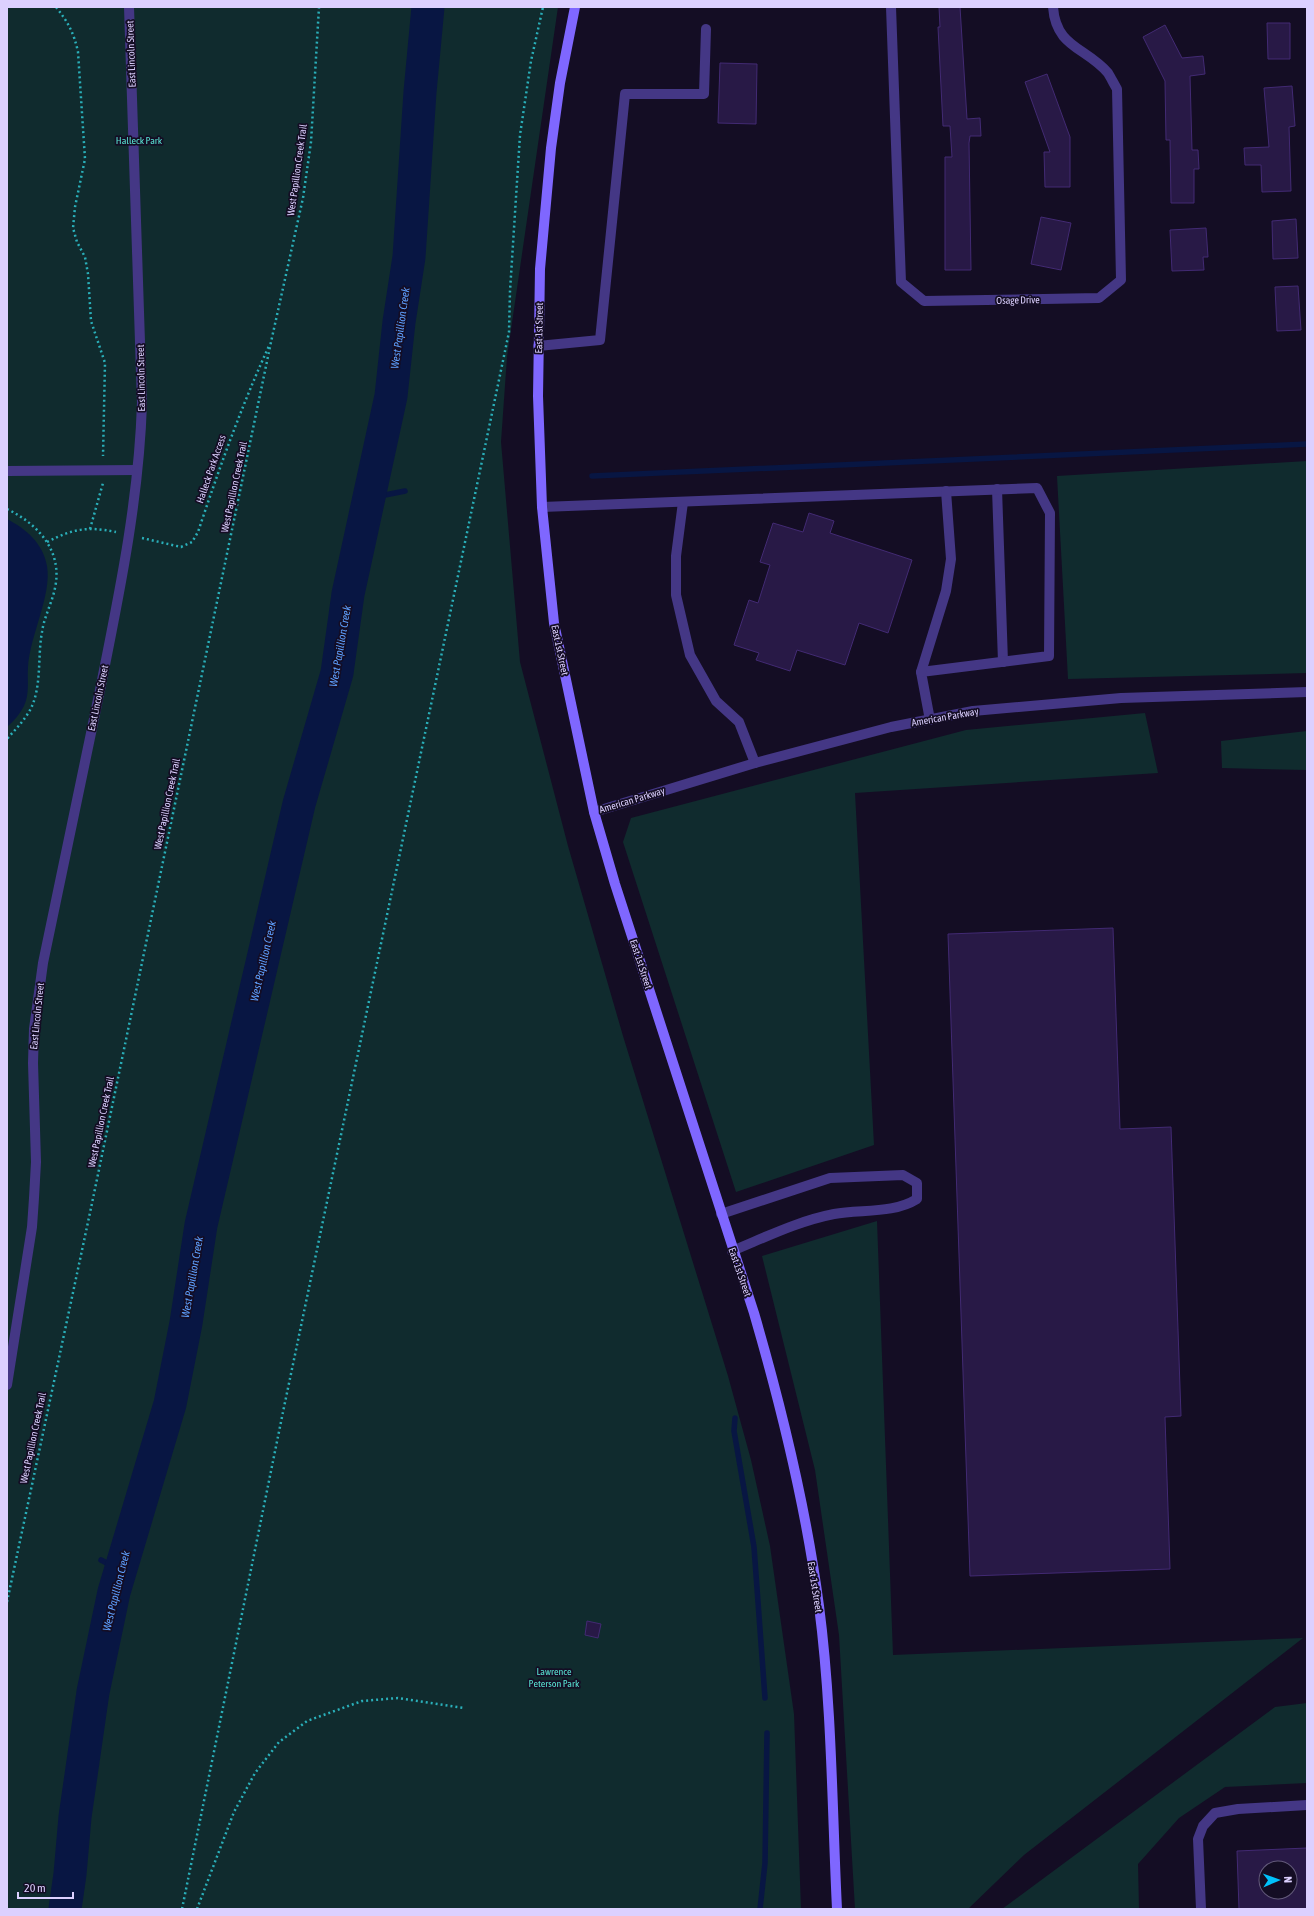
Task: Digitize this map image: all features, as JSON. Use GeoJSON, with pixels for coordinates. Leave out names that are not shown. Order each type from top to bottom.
{"type":"FeatureCollection","features":[{"type":"Feature","properties":{"kind":"main road","name":"East 1st Street"},"geometry":{"type":"LineString","coordinates":[[574,7],[560,83],[551,148],[540,269],[538,346],[542,507],[554,623],[594,812],[615,884],[732,1251],[754,1313],[774,1384],[796,1473],[819,1606],[827,1699],[837,1909]]}},
{"type":"Feature","properties":{"kind":"street","name":"East Lincoln Street"},"geometry":{"type":"LineString","coordinates":[[7,1385],[32,1227],[36,1162],[33,1063],[37,999],[130,536],[141,440],[142,403],[129,7]]}},
{"type":"Feature","properties":{"kind":"street","name":"Osage Drive"},"geometry":{"type":"LineString","coordinates":[[891,7],[901,282],[924,302],[1099,298],[1121,280],[1117,90],[1108,73],[1060,34],[1053,12]]}},
{"type":"Feature","properties":{"kind":"street"},"geometry":{"type":"LineString","coordinates":[[538,346],[600,340],[625,94],[704,94],[706,29]]}},
{"type":"Feature","properties":{"kind":"street"},"geometry":{"type":"LineString","coordinates":[[7,471],[137,470]]}},
{"type":"Feature","properties":{"kind":"street"},"geometry":{"type":"LineString","coordinates":[[542,507],[1037,488],[1050,513],[1049,656],[921,672]]}},
{"type":"Feature","properties":{"kind":"street"},"geometry":{"type":"LineString","coordinates":[[996,489],[1003,662]]}},
{"type":"Feature","properties":{"kind":"street"},"geometry":{"type":"LineString","coordinates":[[930,720],[921,672],[946,591],[951,559],[946,491]]}},
{"type":"Feature","properties":{"kind":"street"},"geometry":{"type":"LineString","coordinates":[[683,502],[676,556],[676,595],[690,655],[716,701],[738,722],[756,763]]}},
{"type":"Feature","properties":{"kind":"street","name":"American Parkway"},"geometry":{"type":"LineString","coordinates":[[594,812],[756,763],[891,727],[973,711],[1121,698],[1307,692]]}},
{"type":"Feature","properties":{"kind":"street"},"geometry":{"type":"LineString","coordinates":[[721,1214],[830,1178],[903,1175],[917,1183],[917,1199],[906,1206],[835,1214],[811,1220],[732,1251]]}},
{"type":"Feature","properties":{"kind":"street"},"geometry":{"type":"LineString","coordinates":[[1201,1909],[1198,1839],[1203,1826],[1216,1812],[1238,1808],[1307,1805]]}},
{"type":"Feature","properties":{"kind":"path"},"geometry":{"type":"LineString","coordinates":[[56,7],[69,23],[75,35],[78,52],[85,159],[75,207],[73,228],[88,274],[91,321],[105,363],[103,458]]}},
{"type":"Feature","properties":{"kind":"path","name":"West Papillion Creek Trail"},"geometry":{"type":"LineString","coordinates":[[7,1602],[305,184],[311,135],[319,7]]}},
{"type":"Feature","properties":{"kind":"path"},"geometry":{"type":"LineString","coordinates":[[182,1909],[284,1404],[509,332],[520,135],[531,61],[543,7]]}},
{"type":"Feature","properties":{"kind":"path","name":"Halleck Park Access"},"geometry":{"type":"LineString","coordinates":[[47,542],[79,529],[101,529],[181,547],[192,542],[198,532],[226,448],[248,391],[271,342]]}},
{"type":"Feature","properties":{"kind":"path"},"geometry":{"type":"LineString","coordinates":[[90,529],[103,481]]}},
{"type":"Feature","properties":{"kind":"path"},"geometry":{"type":"LineString","coordinates":[[7,509],[21,516],[38,529],[47,542],[52,551],[56,586],[42,631],[36,691],[28,714],[7,739]]}},
{"type":"Feature","properties":{"kind":"path"},"geometry":{"type":"LineString","coordinates":[[198,1909],[234,1812],[255,1773],[279,1742],[307,1721],[362,1701],[398,1698],[464,1708]]}},
{"type":"Feature","properties":{"kind":"green space"},"geometry":{"type":"Polygon","coordinates":[[[7,7],[558,7],[507,357],[501,442],[520,662],[568,846],[623,1036],[728,1376],[751,1460],[770,1546],[794,1714],[801,1909],[7,1909],[7,7]]]}},
{"type":"Feature","properties":{"kind":"green space"},"geometry":{"type":"Polygon","coordinates":[[[1307,461],[1307,673],[1068,679],[1057,476],[1307,461]]]}},
{"type":"Feature","properties":{"kind":"green space"},"geometry":{"type":"Polygon","coordinates":[[[1145,713],[1158,773],[855,793],[874,1145],[736,1192],[623,842],[631,818],[966,730],[1145,713]]]}},
{"type":"Feature","properties":{"kind":"green space"},"geometry":{"type":"Polygon","coordinates":[[[1307,731],[1307,770],[1222,768],[1221,741],[1307,731]]]}},
{"type":"Feature","properties":{"kind":"green space"},"geometry":{"type":"Polygon","coordinates":[[[877,1221],[893,1655],[1303,1638],[1024,1855],[968,1909],[855,1909],[839,1635],[815,1470],[762,1256],[877,1221]]]}},
{"type":"Feature","properties":{"kind":"green space"},"geometry":{"type":"Polygon","coordinates":[[[1307,1703],[1307,1783],[1225,1787],[1179,1818],[1138,1864],[1139,1909],[1002,1909],[1275,1707],[1307,1703]]]}},
{"type":"Feature","properties":{"kind":"water"},"geometry":{"type":"Polygon","coordinates":[[[7,519],[21,527],[38,544],[45,558],[48,577],[44,602],[30,655],[26,701],[19,715],[7,727],[7,519]]]}},
{"type":"Feature","properties":{"kind":"building"},"geometry":{"type":"Polygon","coordinates":[[[939,7],[960,7],[967,119],[980,118],[981,136],[970,136],[969,143],[971,270],[945,270],[945,157],[952,157],[950,126],[943,126],[938,27],[940,27],[939,7]]]}},
{"type":"Feature","properties":{"kind":"building"},"geometry":{"type":"Polygon","coordinates":[[[1267,23],[1290,23],[1290,59],[1268,59],[1267,23]]]}},
{"type":"Feature","properties":{"kind":"building"},"geometry":{"type":"Polygon","coordinates":[[[1165,25],[1182,58],[1203,56],[1205,74],[1190,76],[1192,150],[1198,150],[1199,169],[1194,169],[1194,203],[1171,203],[1170,140],[1166,140],[1165,81],[1143,37],[1165,25]]]}},
{"type":"Feature","properties":{"kind":"building"},"geometry":{"type":"Polygon","coordinates":[[[720,63],[757,64],[756,124],[718,123],[720,63]]]}},
{"type":"Feature","properties":{"kind":"building"},"geometry":{"type":"Polygon","coordinates":[[[1047,74],[1070,137],[1070,187],[1045,187],[1044,152],[1050,152],[1025,82],[1047,74]]]}},
{"type":"Feature","properties":{"kind":"building"},"geometry":{"type":"Polygon","coordinates":[[[1292,86],[1295,126],[1289,127],[1291,191],[1262,192],[1261,165],[1245,165],[1244,148],[1269,147],[1264,88],[1292,86]]]}},
{"type":"Feature","properties":{"kind":"building"},"geometry":{"type":"Polygon","coordinates":[[[1041,217],[1071,223],[1061,270],[1031,264],[1041,217]]]}},
{"type":"Feature","properties":{"kind":"building"},"geometry":{"type":"Polygon","coordinates":[[[1296,219],[1298,258],[1273,259],[1272,221],[1296,219]]]}},
{"type":"Feature","properties":{"kind":"building"},"geometry":{"type":"Polygon","coordinates":[[[1206,228],[1208,257],[1203,257],[1204,270],[1172,271],[1170,230],[1206,228]]]}},
{"type":"Feature","properties":{"kind":"building"},"geometry":{"type":"Polygon","coordinates":[[[1298,286],[1301,330],[1277,331],[1275,287],[1298,286]]]}},
{"type":"Feature","properties":{"kind":"building"},"geometry":{"type":"Polygon","coordinates":[[[809,513],[834,521],[830,533],[912,560],[888,633],[859,623],[845,665],[797,650],[790,671],[756,660],[759,653],[734,645],[749,600],[758,603],[770,565],[760,562],[773,523],[803,532],[809,513]]]}},
{"type":"Feature","properties":{"kind":"building"},"geometry":{"type":"Polygon","coordinates":[[[1113,928],[1120,1129],[1171,1127],[1181,1416],[1165,1417],[1170,1569],[970,1576],[948,934],[1113,928]]]}},
{"type":"Feature","properties":{"kind":"building"},"geometry":{"type":"Polygon","coordinates":[[[587,1621],[601,1624],[598,1638],[585,1635],[587,1621]]]}},
{"type":"Feature","properties":{"kind":"building"},"geometry":{"type":"Polygon","coordinates":[[[1307,1848],[1307,1909],[1239,1909],[1237,1851],[1307,1848]]]}},
{"type":"Feature","properties":{"kind":"waterway","name":"West Papillion Creek"},"geometry":{"type":"LineString","coordinates":[[65,1909],[75,1817],[93,1692],[114,1592],[170,1404],[186,1323],[201,1225],[299,804],[337,673],[348,594],[391,396],[399,322],[409,257],[420,92],[428,7]]}},
{"type":"Feature","properties":{"kind":"waterway"},"geometry":{"type":"LineString","coordinates":[[592,476],[1307,444]]}},
{"type":"Feature","properties":{"kind":"waterway"},"geometry":{"type":"LineString","coordinates":[[370,498],[405,491]]}},
{"type":"Feature","properties":{"kind":"waterway"},"geometry":{"type":"LineString","coordinates":[[735,1418],[734,1431],[754,1547],[765,1698]]}},
{"type":"Feature","properties":{"kind":"waterway"},"geometry":{"type":"LineString","coordinates":[[101,1560],[120,1570]]}},
{"type":"Feature","properties":{"kind":"waterway"},"geometry":{"type":"LineString","coordinates":[[760,1909],[765,1863],[767,1733]]}},
{"type":"Feature","properties":{"kind":"park label","name":"Halleck Park"},"geometry":{"type":"Point","coordinates":[139,140]}},
{"type":"Feature","properties":{"kind":"park label","name":"Lawrence Peterson Park"},"geometry":{"type":"Point","coordinates":[554,1676]}}]}
